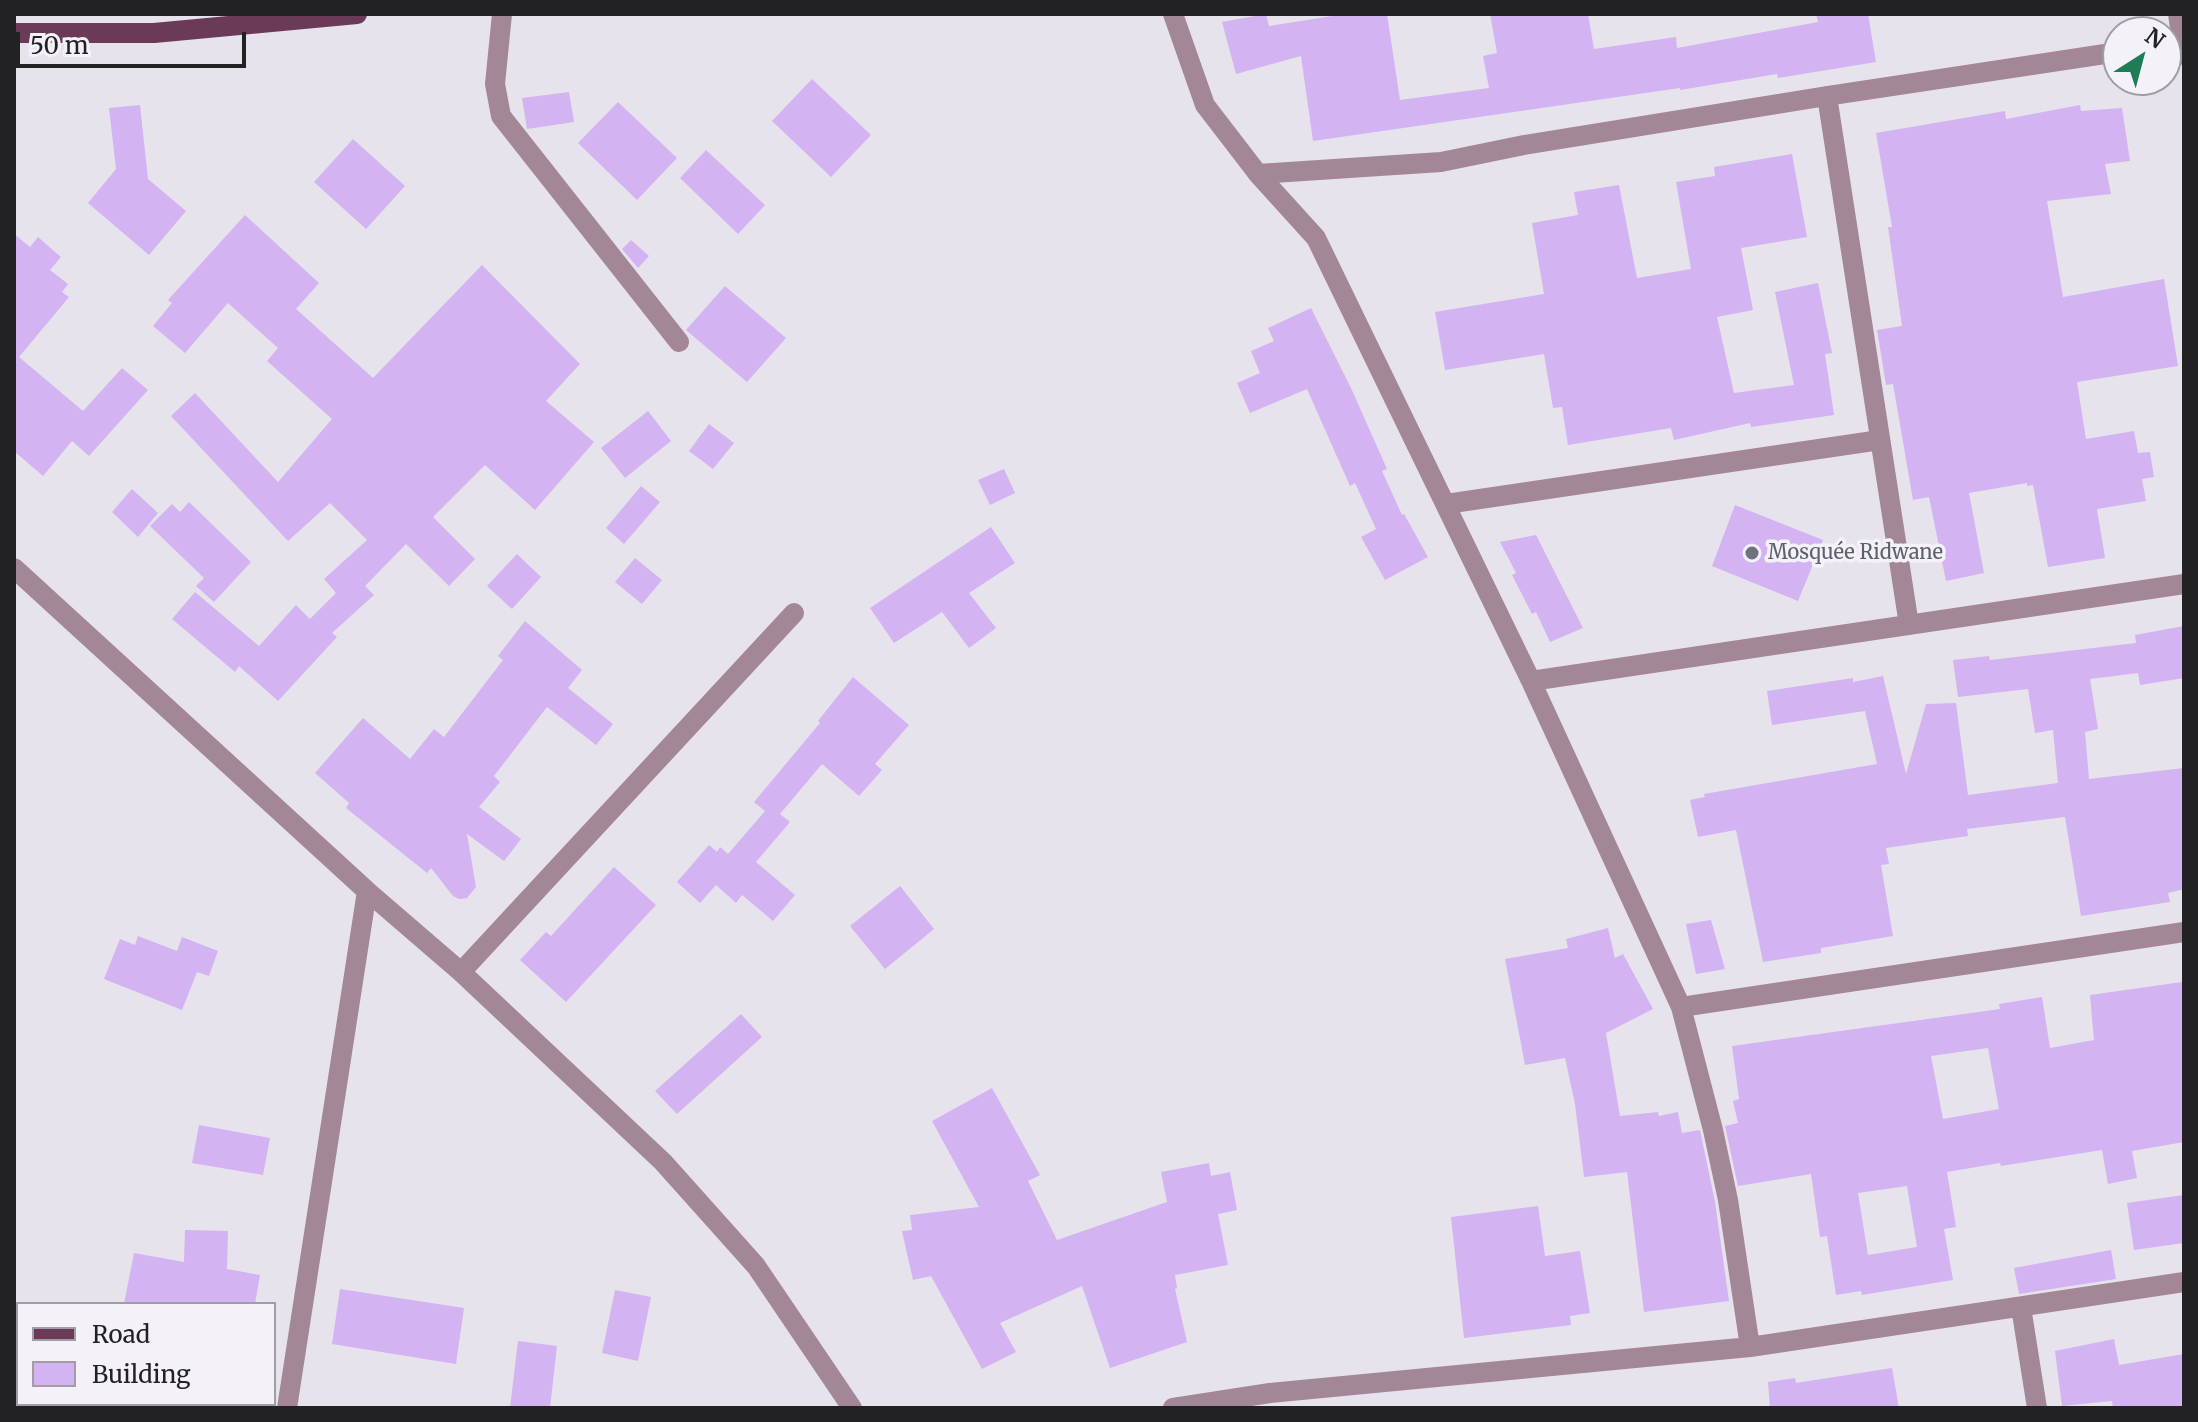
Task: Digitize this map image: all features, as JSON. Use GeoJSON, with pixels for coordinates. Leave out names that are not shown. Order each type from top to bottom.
{"type":"FeatureCollection","features":[{"type":"Feature","properties":{"kind":"main road"},"geometry":{"type":"LineString","coordinates":[[14,33],[154,33],[357,14]]}},
{"type":"Feature","properties":{"kind":"street"},"geometry":{"type":"LineString","coordinates":[[502,14],[495,84],[501,116],[679,342]]}},
{"type":"Feature","properties":{"kind":"street"},"geometry":{"type":"LineString","coordinates":[[1173,14],[1205,105],[1258,174],[1316,238],[1531,681],[1681,1007],[1728,1200],[1750,1347]]}},
{"type":"Feature","properties":{"kind":"street"},"geometry":{"type":"LineString","coordinates":[[1258,174],[1441,162],[1524,145],[2102,54]]}},
{"type":"Feature","properties":{"kind":"street"},"geometry":{"type":"LineString","coordinates":[[1827,96],[1909,625]]}},
{"type":"Feature","properties":{"kind":"street"},"geometry":{"type":"LineString","coordinates":[[1446,504],[1880,440]]}},
{"type":"Feature","properties":{"kind":"street"},"geometry":{"type":"LineString","coordinates":[[14,568],[367,891],[461,972],[663,1162],[756,1266],[852,1408]]}},
{"type":"Feature","properties":{"kind":"street"},"geometry":{"type":"LineString","coordinates":[[1531,681],[2184,584]]}},
{"type":"Feature","properties":{"kind":"street"},"geometry":{"type":"LineString","coordinates":[[461,972],[794,613]]}},
{"type":"Feature","properties":{"kind":"street"},"geometry":{"type":"LineString","coordinates":[[287,1408],[367,891]]}},
{"type":"Feature","properties":{"kind":"street"},"geometry":{"type":"LineString","coordinates":[[1681,1007],[2184,932]]}},
{"type":"Feature","properties":{"kind":"street"},"geometry":{"type":"LineString","coordinates":[[1173,1408],[1270,1393],[1750,1347],[2184,1282]]}},
{"type":"Feature","properties":{"kind":"street"},"geometry":{"type":"LineString","coordinates":[[2021,1307],[2037,1408]]}},
{"type":"Feature","properties":{"kind":"building"},"geometry":{"type":"Polygon","coordinates":[[[1266,14],[1269,26],[1345,14],[1387,14],[1400,100],[1489,88],[1483,56],[1497,53],[1490,14],[1588,14],[1594,49],[1676,37],[1677,48],[1818,22],[1816,14],[1868,14],[1876,62],[1313,141],[1301,56],[1236,74],[1222,22],[1266,14]]]}},
{"type":"Feature","properties":{"kind":"building"},"geometry":{"type":"Polygon","coordinates":[[[812,79],[871,135],[831,177],[772,121],[812,79]]]}},
{"type":"Feature","properties":{"kind":"building"},"geometry":{"type":"Polygon","coordinates":[[[569,92],[574,122],[527,129],[522,98],[569,92]]]}},
{"type":"Feature","properties":{"kind":"building"},"geometry":{"type":"Polygon","coordinates":[[[618,102],[677,158],[637,200],[578,143],[618,102]]]}},
{"type":"Feature","properties":{"kind":"building"},"geometry":{"type":"Polygon","coordinates":[[[140,105],[148,179],[186,211],[149,255],[88,203],[116,169],[109,108],[140,105]]]}},
{"type":"Feature","properties":{"kind":"building"},"geometry":{"type":"Polygon","coordinates":[[[2080,105],[2081,111],[2122,108],[2130,161],[2105,164],[2111,194],[2047,201],[2063,297],[2164,279],[2178,366],[2077,382],[2086,439],[2134,431],[2138,453],[2150,452],[2154,477],[2142,479],[2146,501],[2097,509],[2105,558],[2048,567],[2033,485],[2027,486],[2027,483],[1969,493],[1984,573],[1946,581],[1929,497],[1913,500],[1893,384],[1886,385],[1877,330],[1902,326],[1888,227],[1892,227],[1876,133],[2005,111],[2006,119],[2080,105]]]}},
{"type":"Feature","properties":{"kind":"building"},"geometry":{"type":"Polygon","coordinates":[[[353,139],[405,186],[366,229],[314,182],[353,139]]]}},
{"type":"Feature","properties":{"kind":"building"},"geometry":{"type":"Polygon","coordinates":[[[706,150],[765,205],[738,234],[680,178],[706,150]]]}},
{"type":"Feature","properties":{"kind":"building"},"geometry":{"type":"Polygon","coordinates":[[[1792,154],[1807,237],[1741,248],[1753,310],[1717,317],[1734,393],[1794,385],[1775,292],[1818,283],[1832,353],[1825,354],[1834,415],[1751,427],[1750,423],[1674,440],[1671,428],[1568,445],[1562,407],[1553,408],[1544,354],[1445,370],[1435,312],[1544,294],[1532,223],[1578,215],[1574,192],[1619,185],[1637,278],[1691,269],[1676,182],[1715,176],[1714,167],[1792,154]]]}},
{"type":"Feature","properties":{"kind":"building"},"geometry":{"type":"Polygon","coordinates":[[[245,215],[319,283],[296,309],[373,378],[482,265],[580,364],[546,401],[594,442],[535,510],[485,465],[433,517],[475,559],[449,586],[406,544],[365,586],[374,595],[332,633],[337,637],[278,701],[239,666],[235,672],[172,619],[195,592],[259,646],[296,605],[310,619],[336,593],[324,579],[367,540],[330,503],[288,541],[171,416],[195,393],[278,482],[332,419],[267,361],[278,348],[228,303],[185,353],[153,326],[172,303],[168,300],[245,215]]]}},
{"type":"Feature","properties":{"kind":"building"},"geometry":{"type":"Polygon","coordinates":[[[14,234],[30,247],[38,237],[61,257],[50,270],[68,284],[62,292],[69,297],[19,357],[83,411],[122,368],[148,390],[89,456],[72,441],[43,476],[14,451],[14,234]]]}},
{"type":"Feature","properties":{"kind":"building"},"geometry":{"type":"Polygon","coordinates":[[[631,240],[649,256],[638,268],[622,249],[631,240]]]}},
{"type":"Feature","properties":{"kind":"building"},"geometry":{"type":"Polygon","coordinates":[[[725,286],[786,338],[747,382],[686,330],[725,286]]]}},
{"type":"Feature","properties":{"kind":"building"},"geometry":{"type":"Polygon","coordinates":[[[1311,308],[1387,469],[1382,471],[1402,515],[1428,557],[1385,580],[1361,537],[1376,529],[1355,483],[1350,486],[1307,389],[1250,413],[1237,383],[1260,373],[1251,351],[1274,341],[1268,328],[1311,308]]]}},
{"type":"Feature","properties":{"kind":"building"},"geometry":{"type":"Polygon","coordinates":[[[648,411],[671,441],[625,478],[601,448],[648,411]]]}},
{"type":"Feature","properties":{"kind":"building"},"geometry":{"type":"Polygon","coordinates":[[[709,424],[734,443],[713,469],[689,451],[709,424]]]}},
{"type":"Feature","properties":{"kind":"building"},"geometry":{"type":"Polygon","coordinates":[[[1004,469],[1015,493],[990,505],[978,480],[1004,469]]]}},
{"type":"Feature","properties":{"kind":"building"},"geometry":{"type":"Polygon","coordinates":[[[641,486],[660,502],[624,544],[606,528],[641,486]]]}},
{"type":"Feature","properties":{"kind":"building"},"geometry":{"type":"Polygon","coordinates":[[[132,489],[158,513],[138,537],[112,512],[132,489]]]}},
{"type":"Feature","properties":{"kind":"building"},"geometry":{"type":"Polygon","coordinates":[[[189,502],[251,562],[214,602],[196,586],[204,578],[150,526],[172,504],[180,512],[189,502]]]}},
{"type":"Feature","properties":{"kind":"building"},"geometry":{"type":"Polygon","coordinates":[[[1735,505],[1823,540],[1798,601],[1712,566],[1735,505]]]}},
{"type":"Feature","properties":{"kind":"building"},"geometry":{"type":"Polygon","coordinates":[[[991,527],[1015,563],[969,593],[996,628],[969,648],[942,612],[894,643],[870,608],[991,527]]]}},
{"type":"Feature","properties":{"kind":"building"},"geometry":{"type":"Polygon","coordinates":[[[1536,535],[1583,628],[1550,642],[1536,612],[1532,614],[1512,575],[1516,573],[1500,542],[1536,535]]]}},
{"type":"Feature","properties":{"kind":"building"},"geometry":{"type":"Polygon","coordinates":[[[517,554],[541,577],[512,609],[487,586],[517,554]]]}},
{"type":"Feature","properties":{"kind":"building"},"geometry":{"type":"Polygon","coordinates":[[[635,558],[662,580],[642,604],[615,582],[635,558]]]}},
{"type":"Feature","properties":{"kind":"building"},"geometry":{"type":"Polygon","coordinates":[[[525,621],[582,670],[568,688],[613,724],[596,745],[547,707],[494,776],[500,782],[479,807],[521,839],[504,861],[467,834],[476,887],[467,898],[459,899],[453,896],[431,868],[427,873],[346,808],[349,803],[315,773],[363,718],[410,759],[434,729],[444,737],[503,660],[498,656],[525,621]]]}},
{"type":"Feature","properties":{"kind":"building"},"geometry":{"type":"Polygon","coordinates":[[[2184,626],[2184,678],[2140,685],[2138,673],[2090,679],[2098,729],[2085,732],[2089,779],[2184,768],[2184,889],[2168,893],[2170,902],[2081,916],[2065,817],[1967,829],[1968,836],[1886,848],[1889,864],[1881,865],[1893,936],[1821,948],[1821,953],[1763,962],[1736,830],[1698,837],[1690,800],[1705,797],[1704,794],[1877,764],[1865,711],[1772,725],[1767,691],[1883,676],[1906,774],[1926,704],[1956,703],[1968,795],[2058,783],[2053,730],[2035,733],[2028,689],[1958,697],[1953,660],[1989,656],[1990,660],[2136,643],[2135,635],[2184,626]]]}},
{"type":"Feature","properties":{"kind":"building"},"geometry":{"type":"Polygon","coordinates":[[[853,677],[909,725],[875,764],[882,770],[859,796],[822,764],[780,814],[790,822],[756,862],[795,895],[773,921],[742,895],[736,903],[716,885],[700,903],[677,882],[709,845],[717,852],[720,847],[728,854],[765,811],[754,802],[820,723],[818,721],[853,677]]]}},
{"type":"Feature","properties":{"kind":"building"},"geometry":{"type":"Polygon","coordinates":[[[614,867],[656,905],[566,1002],[520,960],[546,932],[551,936],[614,867]]]}},
{"type":"Feature","properties":{"kind":"building"},"geometry":{"type":"Polygon","coordinates":[[[900,886],[934,929],[885,969],[850,926],[900,886]]]}},
{"type":"Feature","properties":{"kind":"building"},"geometry":{"type":"Polygon","coordinates":[[[1711,920],[1725,969],[1696,974],[1686,924],[1711,920]]]}},
{"type":"Feature","properties":{"kind":"building"},"geometry":{"type":"Polygon","coordinates":[[[1608,928],[1615,958],[1623,954],[1653,1009],[1606,1033],[1620,1116],[1658,1112],[1659,1116],[1678,1112],[1682,1133],[1700,1130],[1715,1202],[1729,1301],[1644,1312],[1627,1172],[1584,1177],[1575,1104],[1565,1058],[1525,1065],[1505,959],[1568,948],[1566,939],[1608,928]]]}},
{"type":"Feature","properties":{"kind":"building"},"geometry":{"type":"Polygon","coordinates":[[[138,936],[177,951],[182,937],[218,951],[209,976],[197,972],[182,1010],[104,979],[120,939],[135,945],[138,936]]]}},
{"type":"Feature","properties":{"kind":"building"},"geometry":{"type":"Polygon","coordinates":[[[2182,982],[2184,1142],[2132,1151],[2137,1178],[2108,1184],[2102,1150],[1947,1172],[1956,1227],[1944,1229],[1953,1280],[1862,1295],[1861,1291],[1836,1295],[1827,1236],[1820,1237],[1811,1174],[1738,1186],[1725,1126],[1738,1123],[1733,1101],[1739,1099],[1732,1046],[2000,1009],[1999,1004],[2042,997],[2050,1048],[2094,1040],[2090,995],[2182,982]],[[1988,1048],[1931,1056],[1943,1119],[1999,1109],[1988,1048]],[[1907,1186],[1858,1193],[1868,1255],[1917,1247],[1907,1186]]]}},
{"type":"Feature","properties":{"kind":"building"},"geometry":{"type":"Polygon","coordinates":[[[741,1014],[762,1037],[677,1114],[655,1091],[741,1014]]]}},
{"type":"Feature","properties":{"kind":"building"},"geometry":{"type":"Polygon","coordinates":[[[992,1088],[1040,1175],[1028,1181],[1057,1240],[1167,1202],[1161,1172],[1209,1163],[1211,1176],[1230,1172],[1237,1210],[1218,1214],[1228,1265],[1175,1275],[1175,1289],[1187,1342],[1110,1368],[1082,1286],[1000,1323],[1016,1352],[982,1369],[931,1276],[913,1280],[902,1231],[912,1230],[910,1215],[979,1207],[932,1121],[992,1088]]]}},
{"type":"Feature","properties":{"kind":"building"},"geometry":{"type":"Polygon","coordinates":[[[199,1125],[270,1138],[263,1175],[192,1163],[199,1125]]]}},
{"type":"Feature","properties":{"kind":"building"},"geometry":{"type":"Polygon","coordinates":[[[2184,1195],[2184,1243],[2134,1250],[2127,1203],[2184,1195]]]}},
{"type":"Feature","properties":{"kind":"building"},"geometry":{"type":"Polygon","coordinates":[[[1538,1206],[1545,1256],[1580,1251],[1590,1313],[1570,1316],[1571,1325],[1464,1338],[1451,1217],[1538,1206]]]}},
{"type":"Feature","properties":{"kind":"building"},"geometry":{"type":"Polygon","coordinates":[[[185,1230],[228,1231],[227,1269],[260,1275],[255,1302],[124,1302],[134,1253],[184,1262],[185,1230]]]}},
{"type":"Feature","properties":{"kind":"building"},"geometry":{"type":"Polygon","coordinates":[[[2111,1250],[2116,1279],[2019,1294],[2014,1268],[2111,1250]]]}},
{"type":"Feature","properties":{"kind":"building"},"geometry":{"type":"Polygon","coordinates":[[[340,1289],[464,1308],[456,1364],[332,1344],[340,1289]]]}},
{"type":"Feature","properties":{"kind":"building"},"geometry":{"type":"Polygon","coordinates":[[[615,1290],[651,1297],[638,1361],[602,1353],[615,1290]]]}},
{"type":"Feature","properties":{"kind":"building"},"geometry":{"type":"Polygon","coordinates":[[[2114,1339],[2119,1365],[2184,1354],[2184,1408],[2113,1408],[2112,1401],[2062,1406],[2055,1351],[2114,1339]]]}},
{"type":"Feature","properties":{"kind":"building"},"geometry":{"type":"Polygon","coordinates":[[[518,1341],[557,1346],[550,1408],[510,1408],[518,1341]]]}},
{"type":"Feature","properties":{"kind":"building"},"geometry":{"type":"Polygon","coordinates":[[[1892,1368],[1899,1408],[1770,1408],[1768,1382],[1795,1378],[1796,1383],[1892,1368]]]}},
{"type":"Feature","properties":{"kind":"place","name":"Mosquée Ridwane"},"geometry":{"type":"Point","coordinates":[1752,553]}}]}
